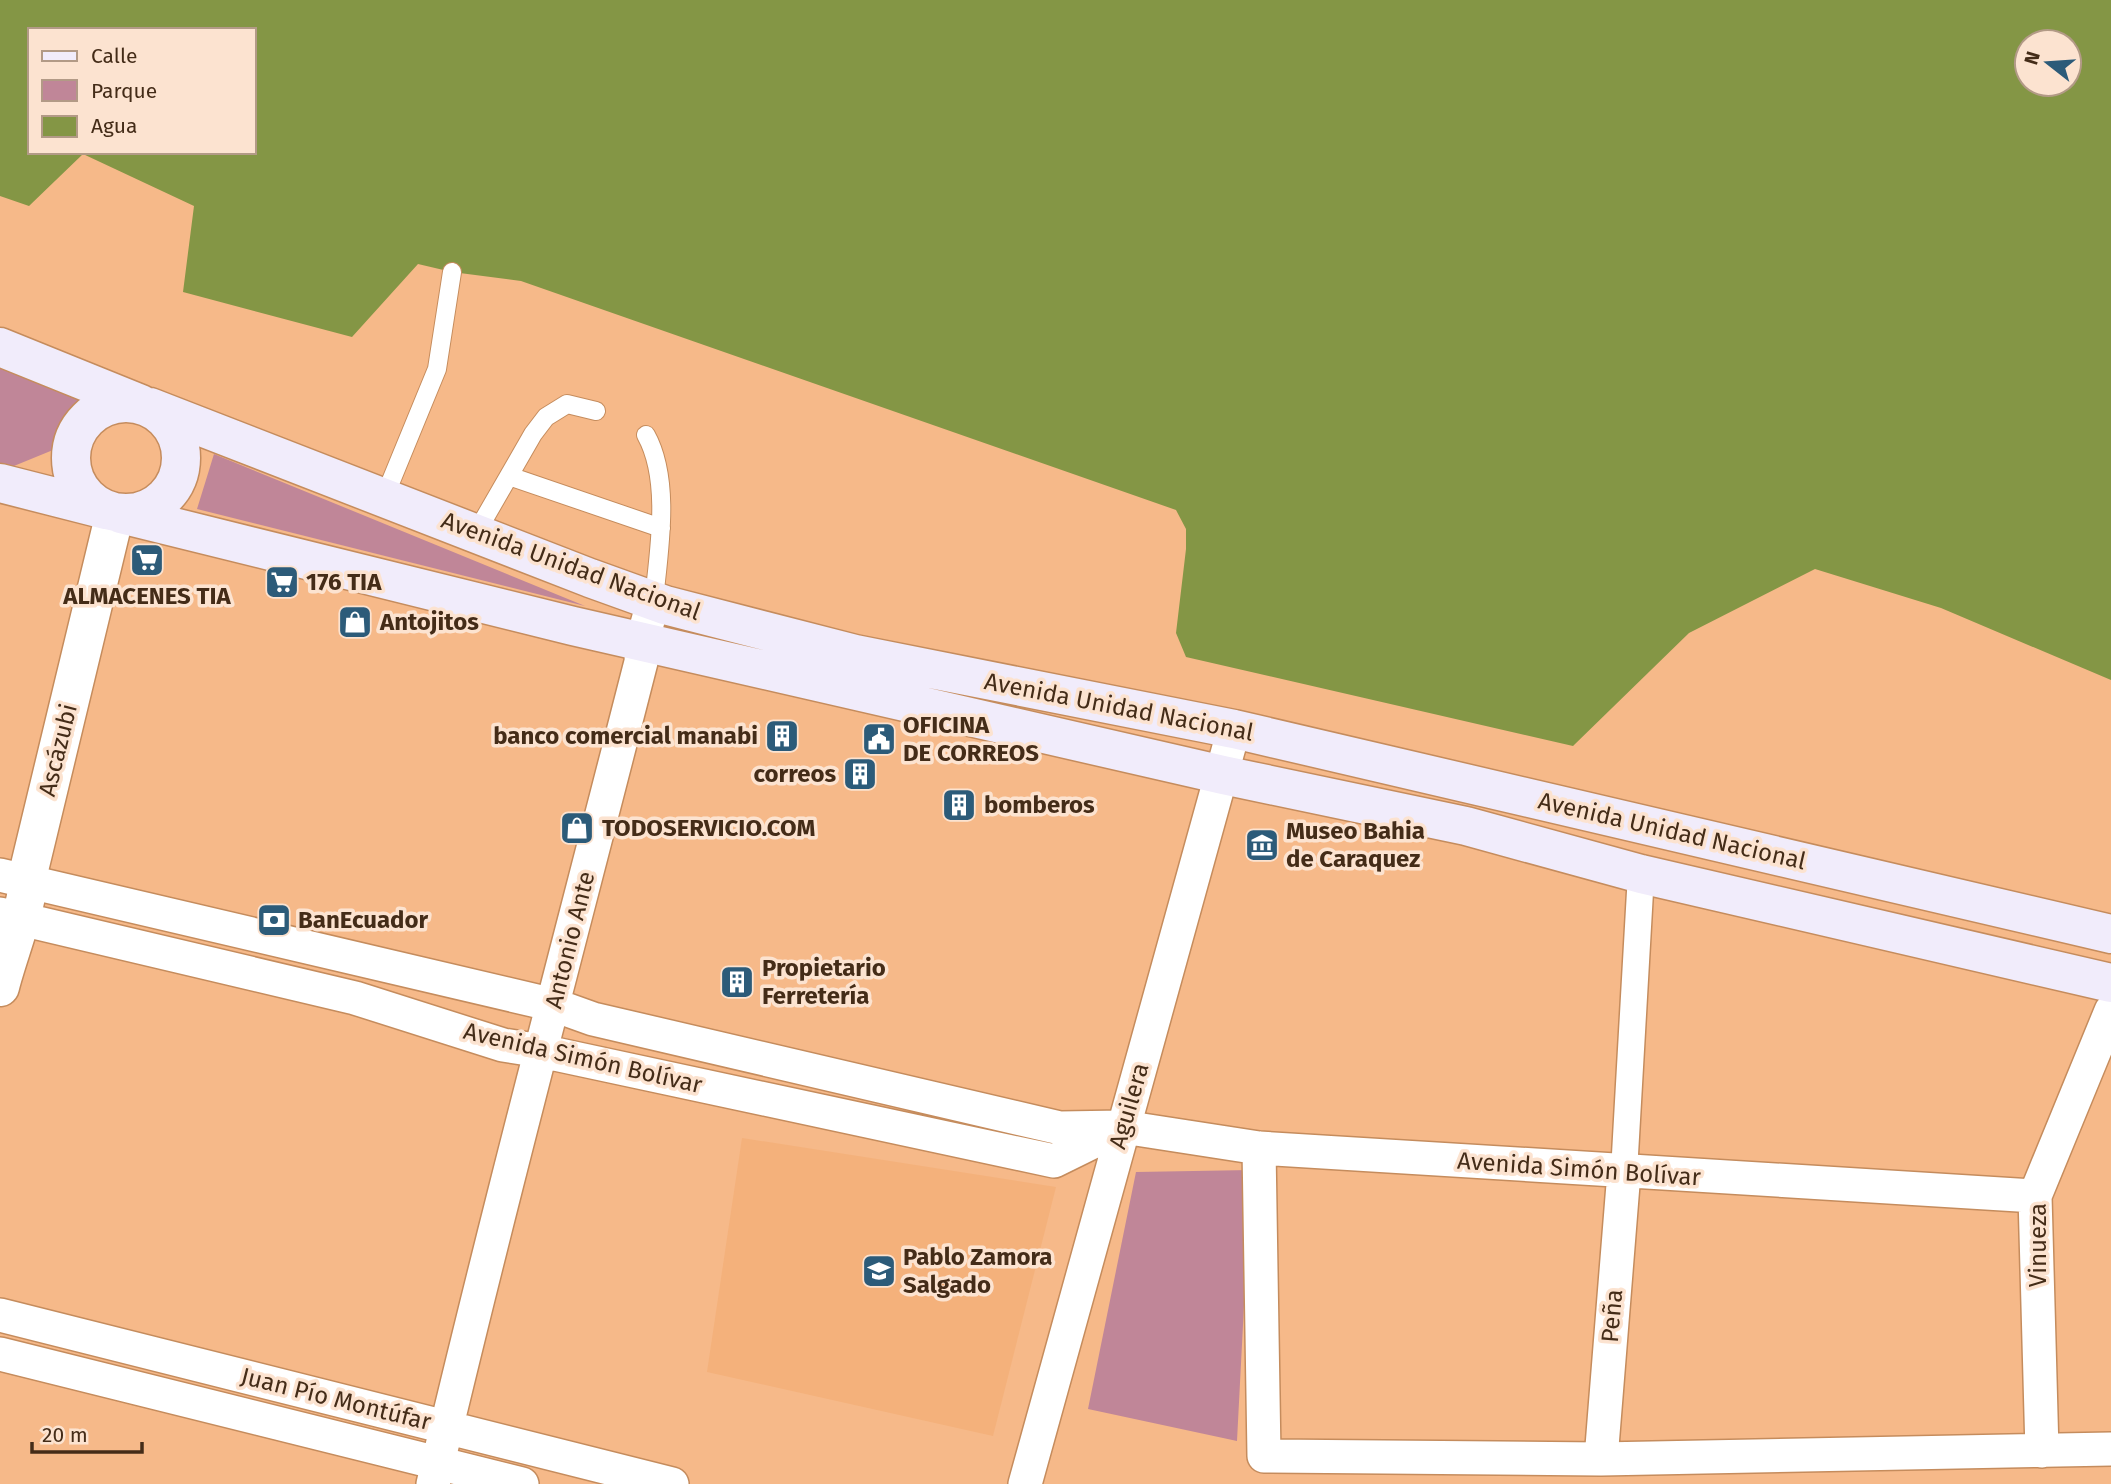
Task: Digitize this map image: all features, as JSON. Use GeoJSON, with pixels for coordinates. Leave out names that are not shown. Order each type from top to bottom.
{"type":"FeatureCollection","features":[{"type":"Feature","properties":{"kind":"main road","name":"Avenida Unidad Nacional"},"geometry":{"type":"LineString","coordinates":[[0,347],[665,605],[855,654],[1234,729],[2111,934]]}},
{"type":"Feature","properties":{"kind":"main road"},"geometry":{"type":"LineString","coordinates":[[114,403],[147,406],[167,419],[180,444],[180,472],[167,496],[143,511],[114,512],[89,499],[73,474],[73,444],[88,418],[114,403]]}},
{"type":"Feature","properties":{"kind":"main road"},"geometry":{"type":"LineString","coordinates":[[0,483],[642,642],[1223,775],[1466,827],[1641,874],[2111,983]]}},
{"type":"Feature","properties":{"kind":"street","name":"Ascázubi"},"geometry":{"type":"LineString","coordinates":[[0,987],[14,878],[31,860],[114,512]]}},
{"type":"Feature","properties":{"kind":"street","name":"Antonio Ante"},"geometry":{"type":"LineString","coordinates":[[435,1474],[654,599]]}},
{"type":"Feature","properties":{"kind":"street","name":"Aguilera"},"geometry":{"type":"LineString","coordinates":[[1025,1484],[1234,729]]}},
{"type":"Feature","properties":{"kind":"street"},"geometry":{"type":"LineString","coordinates":[[1624,1172],[1641,874]]}},
{"type":"Feature","properties":{"kind":"street","name":"Avenida Simón Bolívar"},"geometry":{"type":"LineString","coordinates":[[14,878],[554,1005],[593,1019],[1060,1128],[1123,1127],[1259,1148],[2035,1196]]}},
{"type":"Feature","properties":{"kind":"street","name":"Avenida Simón Bolívar"},"geometry":{"type":"LineString","coordinates":[[10,916],[355,998],[503,1045],[1054,1161],[1123,1127]]}},
{"type":"Feature","properties":{"kind":"street","name":"Vinueza"},"geometry":{"type":"LineString","coordinates":[[2042,1451],[2035,1196],[2111,1011]]}},
{"type":"Feature","properties":{"kind":"street"},"geometry":{"type":"LineString","coordinates":[[1259,1148],[1264,1456],[1601,1459],[2111,1449]]}},
{"type":"Feature","properties":{"kind":"street","name":"Peña"},"geometry":{"type":"LineString","coordinates":[[1601,1459],[1624,1172]]}},
{"type":"Feature","properties":{"kind":"street","name":"Juan Pío Montúfar"},"geometry":{"type":"LineString","coordinates":[[0,1315],[672,1484]]}},
{"type":"Feature","properties":{"kind":"street","name":"Juan Pío Montúfar"},"geometry":{"type":"LineString","coordinates":[[0,1354],[435,1474],[522,1484]]}},
{"type":"Feature","properties":{"kind":"lane"},"geometry":{"type":"LineString","coordinates":[[384,498],[437,369],[452,272]]}},
{"type":"Feature","properties":{"kind":"lane"},"geometry":{"type":"LineString","coordinates":[[476,533],[545,417],[567,404],[596,411]]}},
{"type":"Feature","properties":{"kind":"lane"},"geometry":{"type":"LineString","coordinates":[[646,435],[657,461],[661,528],[654,599]]}},
{"type":"Feature","properties":{"kind":"lane"},"geometry":{"type":"LineString","coordinates":[[509,476],[661,528]]}},
{"type":"Feature","properties":{"kind":"shaded area","name":"Pablo Zamora Salgado"},"geometry":{"type":"Polygon","coordinates":[[[742,1138],[1056,1187],[993,1436],[707,1372],[742,1138]]]}},
{"type":"Feature","properties":{"kind":"green space"},"geometry":{"type":"Polygon","coordinates":[[[0,362],[39,377],[83,402],[53,450],[9,468],[0,465],[0,362]]]}},
{"type":"Feature","properties":{"kind":"green space"},"geometry":{"type":"Polygon","coordinates":[[[214,454],[585,606],[197,509],[214,454]]]}},
{"type":"Feature","properties":{"kind":"green space"},"geometry":{"type":"Polygon","coordinates":[[[1251,1170],[1237,1441],[1088,1409],[1136,1172],[1251,1170]]]}},
{"type":"Feature","properties":{"kind":"water"},"geometry":{"type":"Polygon","coordinates":[[[0,0],[2111,0],[2111,680],[1941,608],[1815,569],[1689,633],[1573,746],[1186,657],[1176,633],[1186,529],[1176,510],[521,281],[452,272],[418,264],[352,337],[183,292],[194,206],[83,154],[29,206],[0,196],[0,0]]]}},
{"type":"Feature","properties":{"kind":"place","name":"ALMACENES TIA"},"geometry":{"type":"Point","coordinates":[147,560]}},
{"type":"Feature","properties":{"kind":"place","name":"176 TIA"},"geometry":{"type":"Point","coordinates":[282,582]}},
{"type":"Feature","properties":{"kind":"place","name":"Antojitos"},"geometry":{"type":"Point","coordinates":[355,622]}},
{"type":"Feature","properties":{"kind":"place","name":"banco comercial manabi"},"geometry":{"type":"Point","coordinates":[782,736]}},
{"type":"Feature","properties":{"kind":"place","name":"OFICINA DE CORREOS"},"geometry":{"type":"Point","coordinates":[879,739]}},
{"type":"Feature","properties":{"kind":"place","name":"correos"},"geometry":{"type":"Point","coordinates":[860,774]}},
{"type":"Feature","properties":{"kind":"place","name":"bomberos"},"geometry":{"type":"Point","coordinates":[959,805]}},
{"type":"Feature","properties":{"kind":"place","name":"TODOSERVICIO.COM"},"geometry":{"type":"Point","coordinates":[577,828]}},
{"type":"Feature","properties":{"kind":"place","name":"Museo Bahia de Caraquez"},"geometry":{"type":"Point","coordinates":[1262,845]}},
{"type":"Feature","properties":{"kind":"place","name":"BanEcuador"},"geometry":{"type":"Point","coordinates":[274,920]}},
{"type":"Feature","properties":{"kind":"place","name":"Propietario Ferretería"},"geometry":{"type":"Point","coordinates":[737,982]}},
{"type":"Feature","properties":{"kind":"place","name":"Pablo Zamora Salgado"},"geometry":{"type":"Point","coordinates":[879,1271]}}]}
